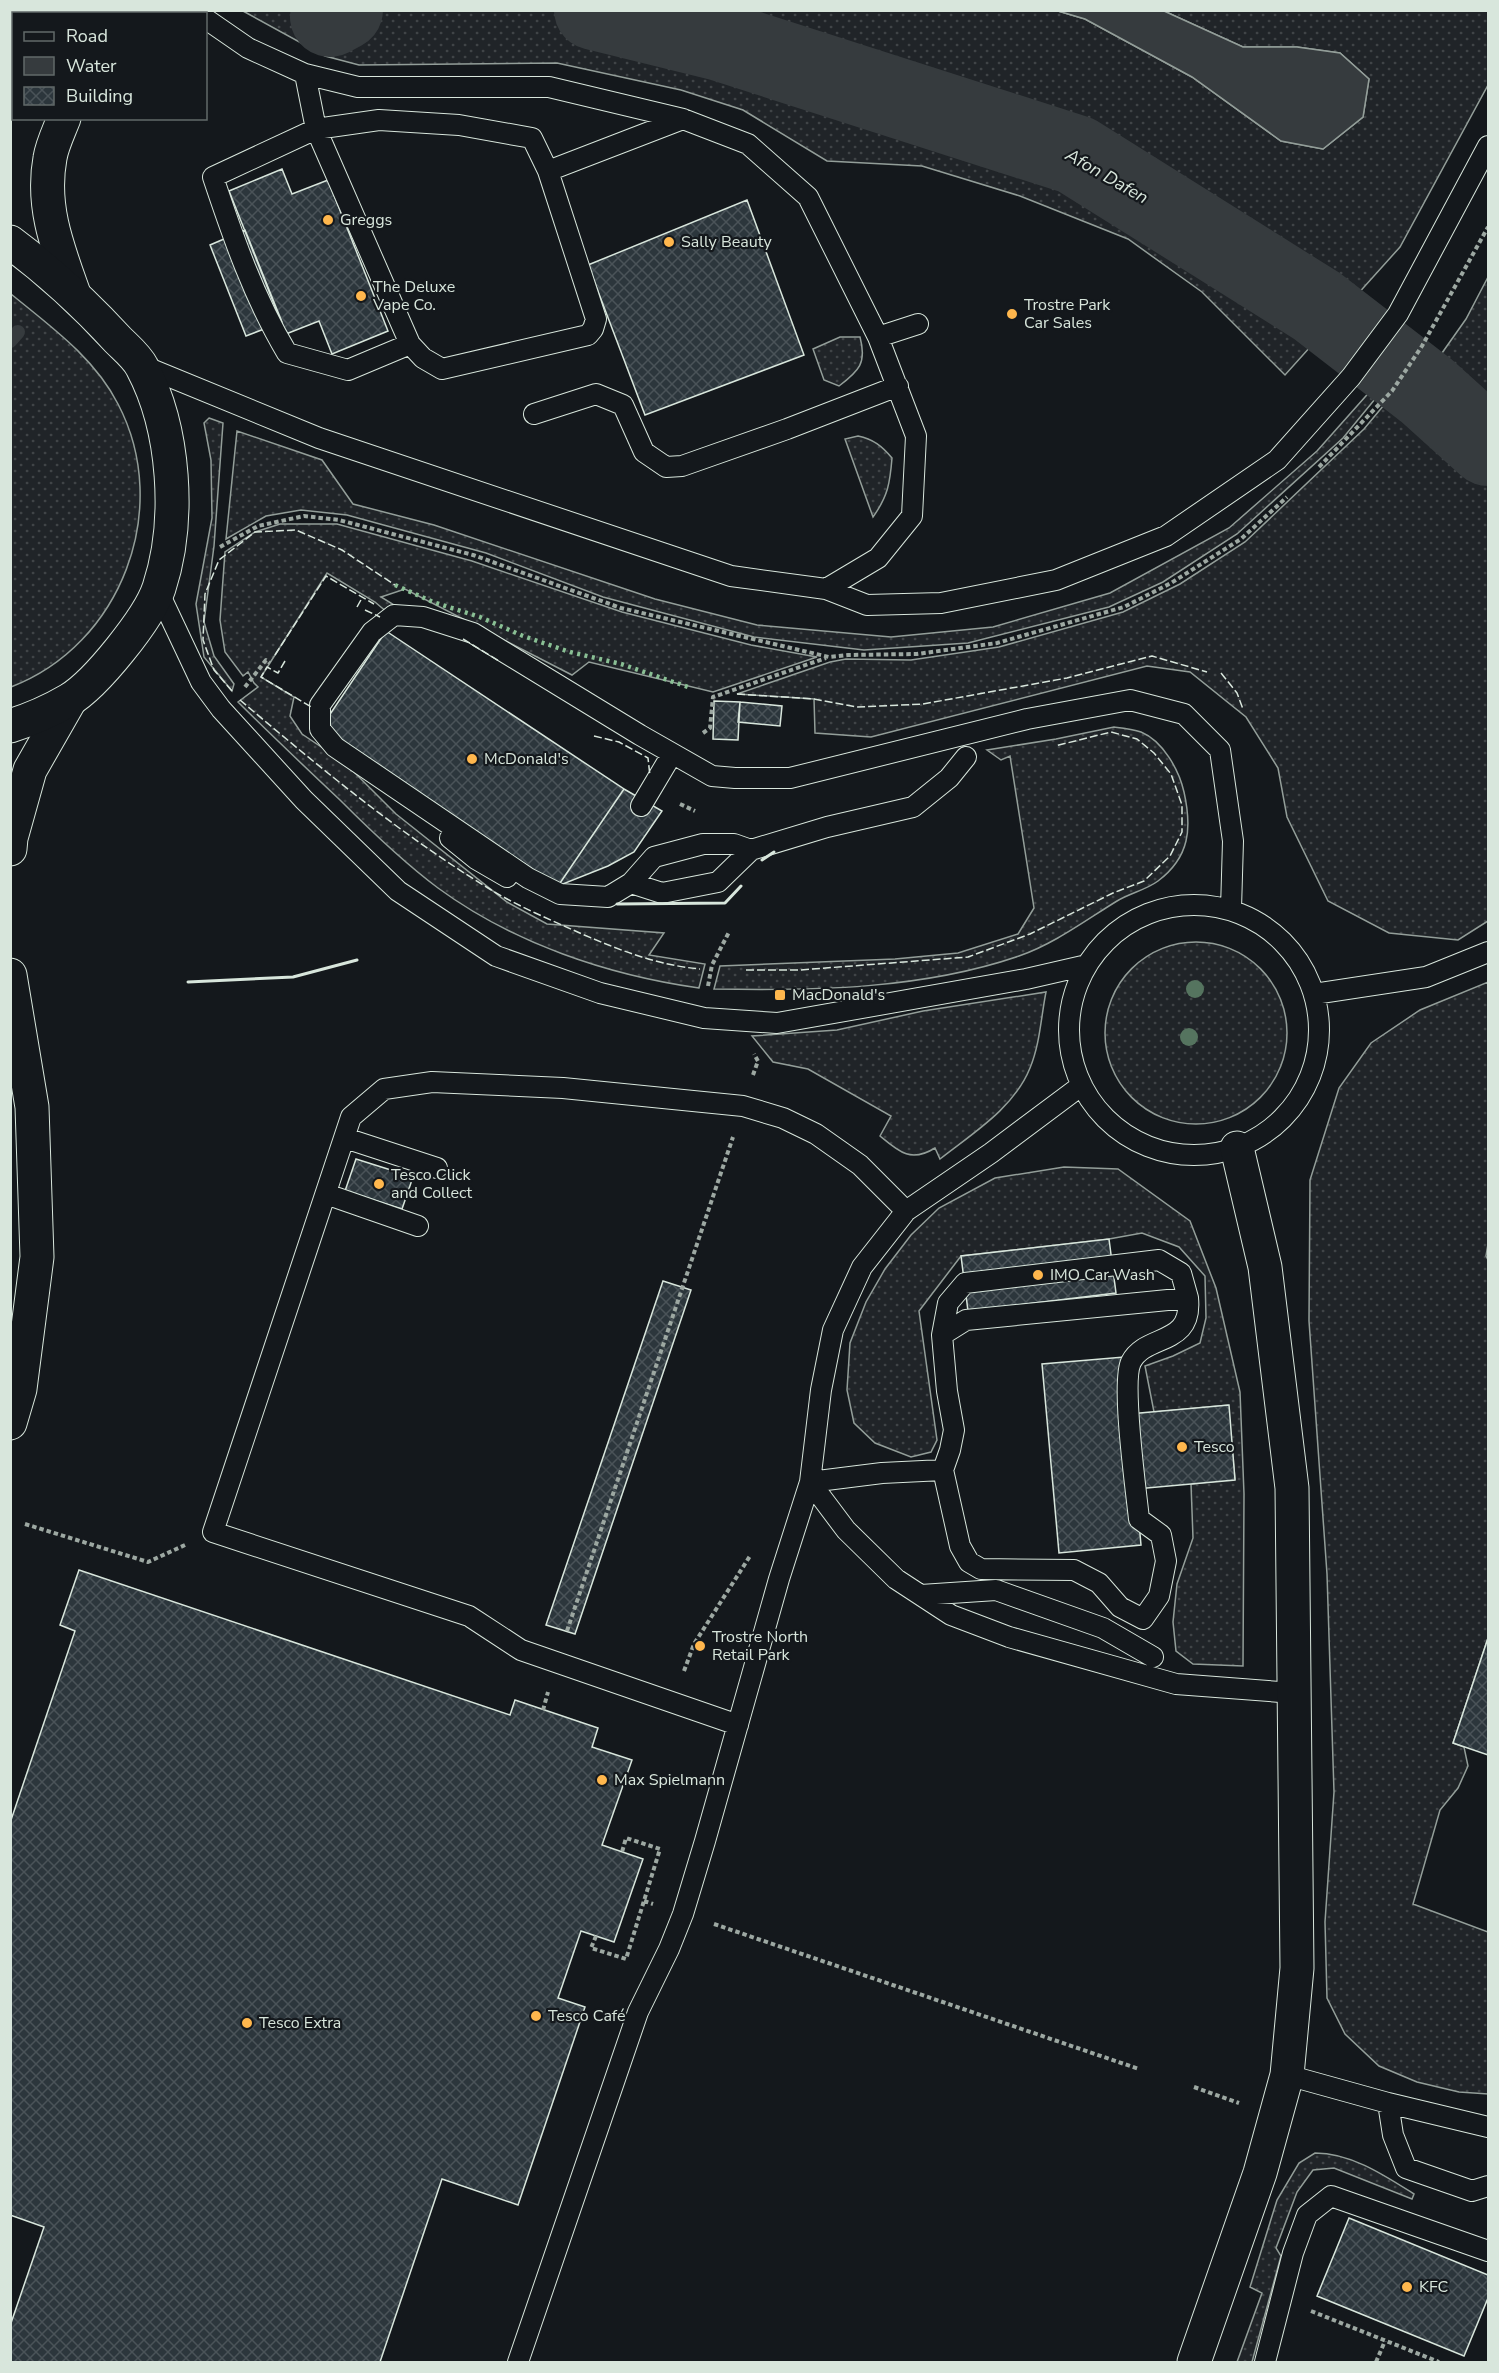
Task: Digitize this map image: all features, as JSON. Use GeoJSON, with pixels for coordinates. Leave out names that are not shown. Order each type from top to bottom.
{"type":"FeatureCollection","features":[{"type":"Feature","properties":{"kind":"main road"},"geometry":{"type":"LineString","coordinates":[[63,120],[50,158],[48,204],[51,229],[74,294]]}},
{"type":"Feature","properties":{"kind":"main road"},"geometry":{"type":"LineString","coordinates":[[10,242],[74,294],[141,365],[162,414],[171,458],[168,557],[158,591],[137,629],[101,671],[70,700],[30,770],[10,849]]}},
{"type":"Feature","properties":{"kind":"main road"},"geometry":{"type":"LineString","coordinates":[[10,726],[70,700]]}},
{"type":"Feature","properties":{"kind":"main road"},"geometry":{"type":"LineString","coordinates":[[10,975],[32,1107],[37,1257],[20,1389],[10,1423]]}},
{"type":"Feature","properties":{"kind":"main road"},"geometry":{"type":"LineString","coordinates":[[1194,2362],[1260,2173],[1287,2075],[1297,1968],[1292,1488],[1265,1267],[1237,1148]]}},
{"type":"Feature","properties":{"kind":"lane"},"geometry":{"type":"LineString","coordinates":[[207,20],[248,48],[305,74],[358,87],[549,87],[684,119],[748,144],[808,197],[878,337],[916,436],[912,516],[878,558],[826,589]]}},
{"type":"Feature","properties":{"kind":"lane"},"geometry":{"type":"LineString","coordinates":[[305,74],[316,129],[410,344],[423,358],[442,369],[588,335],[593,329],[596,319],[548,171],[532,138],[459,126],[379,120],[316,129],[213,177],[232,236],[271,326],[287,353],[348,370],[410,344]]}},
{"type":"Feature","properties":{"kind":"lane"},"geometry":{"type":"LineString","coordinates":[[548,171],[684,119]]}},
{"type":"Feature","properties":{"kind":"lane"},"geometry":{"type":"LineString","coordinates":[[141,365],[319,438],[731,576],[826,589],[867,605],[941,603],[1056,580],[1166,536],[1277,460],[1351,377],[1398,314],[1488,146]]}},
{"type":"Feature","properties":{"kind":"lane"},"geometry":{"type":"LineString","coordinates":[[878,337],[918,324]]}},
{"type":"Feature","properties":{"kind":"lane"},"geometry":{"type":"LineString","coordinates":[[534,414],[596,394],[623,405],[644,452],[666,467],[682,466],[898,386]]}},
{"type":"Feature","properties":{"kind":"lane"},"geometry":{"type":"LineString","coordinates":[[158,591],[201,682],[220,709],[289,784],[398,891],[496,956],[600,993],[704,1018],[777,1023],[1026,979],[1087,965]]}},
{"type":"Feature","properties":{"kind":"lane"},"geometry":{"type":"LineString","coordinates":[[751,850],[734,844],[703,844],[654,857],[631,883],[608,897],[560,894],[528,878],[335,747],[320,729],[320,705],[372,632],[394,615],[423,617],[473,633],[712,776],[790,778],[961,734],[1130,700],[1184,714],[1220,750],[1233,841],[1230,909]]}},
{"type":"Feature","properties":{"kind":"lane"},"geometry":{"type":"LineString","coordinates":[[631,883],[662,893],[718,882],[751,850],[827,827],[913,807],[968,766],[961,734]]}},
{"type":"Feature","properties":{"kind":"lane"},"geometry":{"type":"LineString","coordinates":[[641,806],[672,754]]}},
{"type":"Feature","properties":{"kind":"lane"},"geometry":{"type":"LineString","coordinates":[[428,809],[441,830],[476,859],[521,886],[558,904],[613,910]]}},
{"type":"Feature","properties":{"kind":"lane"},"geometry":{"type":"LineString","coordinates":[[1189,904],[1230,909],[1267,927],[1297,957],[1314,994],[1319,1027],[1318,1038],[1315,1061],[1302,1092],[1287,1114],[1267,1131],[1237,1148],[1214,1154],[1190,1155],[1156,1149],[1126,1134],[1101,1113],[1082,1085],[1073,1062],[1069,1037],[1070,1012],[1076,987],[1087,965],[1113,933],[1149,912],[1189,904]]}},
{"type":"Feature","properties":{"kind":"lane"},"geometry":{"type":"LineString","coordinates":[[1314,994],[1426,977],[1488,952]]}},
{"type":"Feature","properties":{"kind":"lane"},"geometry":{"type":"LineString","coordinates":[[738,1725],[521,1650],[469,1616],[213,1532],[351,1117],[384,1089],[432,1082],[563,1088],[743,1106],[783,1118],[816,1134],[860,1165],[906,1211]]}},
{"type":"Feature","properties":{"kind":"lane"},"geometry":{"type":"LineString","coordinates":[[518,2362],[638,2012],[669,1949],[683,1914],[779,1579],[810,1482],[821,1390],[833,1330],[862,1267],[906,1211],[992,1153],[1082,1085]]}},
{"type":"Feature","properties":{"kind":"lane"},"geometry":{"type":"LineString","coordinates":[[345,1138],[437,1168]]}},
{"type":"Feature","properties":{"kind":"lane"},"geometry":{"type":"LineString","coordinates":[[326,1194],[418,1226]]}},
{"type":"Feature","properties":{"kind":"lane"},"geometry":{"type":"LineString","coordinates":[[1143,1619],[1160,1596],[1166,1561],[1161,1535],[1138,1519],[1127,1388],[1131,1362],[1145,1348],[1168,1339],[1181,1327],[1189,1311],[1181,1273],[1159,1260],[965,1283],[948,1303],[942,1335],[947,1392],[954,1430],[943,1470],[960,1546],[969,1562],[981,1569],[1074,1570],[1099,1583],[1120,1607],[1143,1619],[1153,1657]]}},
{"type":"Feature","properties":{"kind":"lane"},"geometry":{"type":"LineString","coordinates":[[942,1335],[966,1320],[1188,1298]]}},
{"type":"Feature","properties":{"kind":"lane"},"geometry":{"type":"LineString","coordinates":[[810,1482],[882,1473],[943,1470]]}},
{"type":"Feature","properties":{"kind":"lane"},"geometry":{"type":"LineString","coordinates":[[810,1482],[846,1530],[896,1579],[951,1615],[1009,1637],[1176,1684],[1294,1693]]}},
{"type":"Feature","properties":{"kind":"lane"},"geometry":{"type":"LineString","coordinates":[[921,1594],[996,1590],[1103,1628],[1153,1657],[1176,1684]]}},
{"type":"Feature","properties":{"kind":"lane"},"geometry":{"type":"LineString","coordinates":[[1287,2075],[1388,2103],[1488,2127]]}},
{"type":"Feature","properties":{"kind":"lane"},"geometry":{"type":"LineString","coordinates":[[1388,2103],[1393,2136],[1406,2168],[1472,2191],[1488,2186]]}},
{"type":"Feature","properties":{"kind":"lane"},"geometry":{"type":"LineString","coordinates":[[1265,2362],[1293,2253],[1307,2215],[1331,2196],[1488,2251]]}},
{"type":"Feature","properties":{"kind":"path"},"geometry":{"type":"LineString","coordinates":[[1392,391],[1422,346],[1488,227]]}},
{"type":"Feature","properties":{"kind":"path"},"geometry":{"type":"LineString","coordinates":[[672,754],[710,728],[713,697],[829,657]]}},
{"type":"Feature","properties":{"kind":"path"},"geometry":{"type":"LineString","coordinates":[[244,688],[266,660],[270,663]]}},
{"type":"Feature","properties":{"kind":"path"},"geometry":{"type":"LineString","coordinates":[[708,987],[712,965],[729,932]]}},
{"type":"Feature","properties":{"kind":"path"},"geometry":{"type":"LineString","coordinates":[[750,1046],[758,1061],[750,1084]]}},
{"type":"Feature","properties":{"kind":"path"},"geometry":{"type":"LineString","coordinates":[[543,1710],[734,1134]]}},
{"type":"Feature","properties":{"kind":"path"},"geometry":{"type":"LineString","coordinates":[[25,1524],[148,1562],[213,1532]]}},
{"type":"Feature","properties":{"kind":"path"},"geometry":{"type":"LineString","coordinates":[[682,1678],[694,1644],[753,1551]]}},
{"type":"Feature","properties":{"kind":"path"},"geometry":{"type":"LineString","coordinates":[[596,1936],[591,1948],[626,1959],[660,1849],[626,1838],[622,1852]]}},
{"type":"Feature","properties":{"kind":"path"},"geometry":{"type":"LineString","coordinates":[[644,1901],[1139,2069]]}},
{"type":"Feature","properties":{"kind":"path"},"geometry":{"type":"LineString","coordinates":[[1194,2087],[1246,2106]]}},
{"type":"Feature","properties":{"kind":"path"},"geometry":{"type":"LineString","coordinates":[[1282,2299],[1439,2362]]}},
{"type":"Feature","properties":{"kind":"path"},"geometry":{"type":"LineString","coordinates":[[1376,2362],[1385,2341]]}},
{"type":"Feature","properties":{"kind":"shaded area"},"geometry":{"type":"Polygon","coordinates":[[[243,11],[1058,11],[1085,19],[1192,77],[1281,141],[1323,149],[1363,117],[1369,79],[1340,53],[1297,47],[1243,47],[1164,11],[1488,11],[1488,85],[1400,247],[1285,375],[1202,292],[1128,239],[1020,196],[922,166],[827,161],[743,110],[681,90],[557,63],[359,65],[325,56],[243,11]]]}},
{"type":"Feature","properties":{"kind":"shaded area"},"geometry":{"type":"Polygon","coordinates":[[[1488,277],[1488,424],[1430,370],[1466,319],[1488,277]]]}},
{"type":"Feature","properties":{"kind":"shaded area"},"geometry":{"type":"Polygon","coordinates":[[[11,294],[70,343],[97,371],[108,387],[118,404],[134,445],[140,487],[137,529],[126,569],[108,607],[82,640],[49,667],[11,687],[11,294]]]}},
{"type":"Feature","properties":{"kind":"shaded area"},"geometry":{"type":"Polygon","coordinates":[[[840,337],[860,337],[862,360],[852,376],[839,386],[824,380],[813,349],[840,337]]]}},
{"type":"Feature","properties":{"kind":"shaded area"},"geometry":{"type":"Polygon","coordinates":[[[1405,342],[1412,349],[1389,382],[1343,438],[1237,534],[1163,582],[1109,607],[968,643],[864,650],[754,637],[603,597],[486,553],[347,515],[301,510],[266,516],[226,539],[237,431],[322,460],[353,504],[434,525],[655,599],[757,625],[891,637],[993,627],[1110,593],[1229,528],[1317,451],[1381,379],[1405,342]]]}},
{"type":"Feature","properties":{"kind":"shaded area"},"geometry":{"type":"Polygon","coordinates":[[[1399,387],[1427,397],[1488,451],[1488,921],[1458,940],[1389,933],[1328,901],[1287,817],[1278,768],[1246,717],[1190,672],[1147,666],[871,737],[815,733],[814,699],[737,694],[830,662],[846,659],[911,660],[999,647],[1123,612],[1180,584],[1245,542],[1364,429],[1399,387]]]}},
{"type":"Feature","properties":{"kind":"shaded area"},"geometry":{"type":"Polygon","coordinates":[[[209,418],[223,423],[214,546],[204,622],[214,656],[234,684],[232,691],[204,657],[196,604],[212,518],[211,460],[204,423],[209,418]]]}},
{"type":"Feature","properties":{"kind":"shaded area"},"geometry":{"type":"Polygon","coordinates":[[[858,436],[877,444],[892,458],[887,489],[873,517],[845,439],[858,436]]]}},
{"type":"Feature","properties":{"kind":"shaded area"},"geometry":{"type":"Polygon","coordinates":[[[280,524],[337,524],[472,561],[622,612],[751,645],[817,657],[713,692],[589,662],[572,675],[405,589],[381,597],[407,613],[388,613],[375,602],[327,573],[261,677],[294,697],[290,716],[302,734],[345,763],[396,814],[507,902],[547,924],[664,933],[649,955],[705,964],[699,988],[630,975],[562,954],[497,925],[467,908],[425,878],[375,835],[238,702],[258,687],[248,672],[243,676],[225,652],[220,620],[225,552],[255,532],[280,524]]]}},
{"type":"Feature","properties":{"kind":"shaded area"},"geometry":{"type":"Polygon","coordinates":[[[1114,727],[1141,732],[1156,742],[1169,757],[1184,792],[1188,818],[1186,841],[1177,862],[1158,881],[1117,901],[1045,945],[1019,956],[982,967],[945,975],[868,986],[714,989],[720,966],[895,959],[958,953],[1018,934],[1034,908],[1010,756],[1001,760],[987,750],[1114,727]]]}},
{"type":"Feature","properties":{"kind":"shaded area"},"geometry":{"type":"Polygon","coordinates":[[[1196,942],[1214,943],[1231,949],[1247,957],[1261,968],[1272,982],[1280,998],[1286,1015],[1286,1051],[1280,1068],[1272,1084],[1261,1098],[1247,1109],[1231,1117],[1214,1123],[1196,1124],[1178,1123],[1161,1117],[1145,1109],[1131,1098],[1120,1084],[1112,1068],[1106,1051],[1105,1033],[1106,1015],[1112,998],[1120,982],[1131,968],[1145,957],[1161,949],[1178,943],[1196,942]]]}},
{"type":"Feature","properties":{"kind":"shaded area"},"geometry":{"type":"Polygon","coordinates":[[[1488,982],[1488,1244],[1486,1256],[1488,1260],[1488,1638],[1453,1743],[1464,1747],[1468,1766],[1458,1788],[1440,1810],[1413,1904],[1488,1932],[1488,2094],[1459,2092],[1417,2082],[1379,2066],[1345,2034],[1327,1998],[1325,1922],[1334,1792],[1327,1574],[1309,1321],[1310,1180],[1339,1088],[1371,1043],[1420,1010],[1488,982]]]}},
{"type":"Feature","properties":{"kind":"shaded area"},"geometry":{"type":"Polygon","coordinates":[[[1046,992],[1036,1050],[1023,1082],[1003,1108],[940,1159],[935,1148],[919,1155],[899,1151],[880,1136],[891,1116],[808,1069],[773,1062],[752,1036],[837,1030],[923,1011],[1046,992]]]}},
{"type":"Feature","properties":{"kind":"shaded area"},"geometry":{"type":"Polygon","coordinates":[[[1064,1167],[1118,1169],[1190,1221],[1216,1288],[1240,1392],[1244,1494],[1243,1666],[1193,1664],[1176,1651],[1173,1622],[1177,1584],[1193,1538],[1191,1484],[1235,1479],[1228,1405],[1154,1412],[1145,1366],[1200,1343],[1206,1318],[1205,1276],[1179,1247],[1142,1233],[961,1256],[919,1311],[937,1440],[931,1452],[911,1457],[875,1443],[854,1423],[847,1390],[850,1343],[866,1302],[885,1269],[911,1235],[939,1208],[995,1178],[1064,1167]]]}},
{"type":"Feature","properties":{"kind":"shaded area"},"geometry":{"type":"Polygon","coordinates":[[[1315,2153],[1341,2157],[1367,2166],[1414,2194],[1412,2199],[1334,2168],[1313,2170],[1297,2192],[1276,2248],[1281,2256],[1252,2362],[1237,2362],[1262,2293],[1250,2287],[1277,2200],[1299,2163],[1315,2153]]]}},
{"type":"Feature","properties":{"kind":"water"},"geometry":{"type":"Polygon","coordinates":[[[1058,11],[1164,11],[1243,47],[1297,47],[1340,53],[1369,79],[1363,117],[1323,149],[1281,141],[1192,77],[1085,19],[1058,11]]]}},
{"type":"Feature","properties":{"kind":"building"},"geometry":{"type":"Polygon","coordinates":[[[282,169],[292,194],[328,180],[388,331],[332,354],[319,321],[286,334],[229,191],[282,169]]]}},
{"type":"Feature","properties":{"kind":"building"},"geometry":{"type":"Polygon","coordinates":[[[747,200],[804,355],[645,415],[588,265],[747,200]]]}},
{"type":"Feature","properties":{"kind":"building"},"geometry":{"type":"Polygon","coordinates":[[[245,230],[282,322],[246,336],[210,245],[245,230]]]}},
{"type":"Feature","properties":{"kind":"building","name":"McDonald's"},"geometry":{"type":"Polygon","coordinates":[[[386,631],[624,789],[558,886],[320,729],[386,631]]]}},
{"type":"Feature","properties":{"kind":"building"},"geometry":{"type":"Polygon","coordinates":[[[714,701],[740,702],[738,740],[713,739],[714,701]]]}},
{"type":"Feature","properties":{"kind":"building"},"geometry":{"type":"Polygon","coordinates":[[[740,702],[782,706],[780,726],[738,722],[740,702]]]}},
{"type":"Feature","properties":{"kind":"building"},"geometry":{"type":"Polygon","coordinates":[[[624,789],[662,811],[634,852],[608,866],[558,886],[624,789]]]}},
{"type":"Feature","properties":{"kind":"building","name":"Tesco Click and Collect"},"geometry":{"type":"Polygon","coordinates":[[[356,1159],[413,1177],[402,1209],[345,1191],[356,1159]]]}},
{"type":"Feature","properties":{"kind":"building","name":"IMO Car Wash"},"geometry":{"type":"Polygon","coordinates":[[[1109,1239],[1116,1293],[968,1311],[961,1256],[1109,1239]]]}},
{"type":"Feature","properties":{"kind":"building"},"geometry":{"type":"Polygon","coordinates":[[[663,1281],[691,1290],[575,1634],[546,1625],[663,1281]]]}},
{"type":"Feature","properties":{"kind":"building"},"geometry":{"type":"Polygon","coordinates":[[[1124,1357],[1141,1545],[1059,1553],[1042,1364],[1124,1357]]]}},
{"type":"Feature","properties":{"kind":"building","name":"Tesco"},"geometry":{"type":"Polygon","coordinates":[[[1229,1405],[1235,1480],[1136,1489],[1129,1414],[1229,1405]]]}},
{"type":"Feature","properties":{"kind":"building"},"geometry":{"type":"Polygon","coordinates":[[[79,1570],[510,1715],[515,1700],[598,1728],[592,1747],[632,1760],[602,1845],[643,1859],[614,1942],[581,1931],[558,1998],[585,2007],[518,2205],[442,2179],[380,2362],[10,2362],[10,2326],[44,2227],[10,2215],[10,1823],[75,1631],[60,1625],[79,1570]]]}},
{"type":"Feature","properties":{"kind":"building"},"geometry":{"type":"Polygon","coordinates":[[[1488,1638],[1488,1755],[1453,1743],[1488,1638]]]}},
{"type":"Feature","properties":{"kind":"building"},"geometry":{"type":"Polygon","coordinates":[[[1349,2218],[1488,2275],[1488,2298],[1464,2356],[1317,2296],[1349,2218]]]}},
{"type":"Feature","properties":{"kind":"waterway","name":"Afon Dafen"},"geometry":{"type":"LineString","coordinates":[[330,17],[343,10]]}},
{"type":"Feature","properties":{"kind":"waterway","name":"Afon Dafen"},"geometry":{"type":"LineString","coordinates":[[594,10],[720,41],[1076,155],[1317,306],[1427,391],[1488,446]]}},
{"type":"Feature","properties":{"kind":"waterway","name":"Afon Dafen"},"geometry":{"type":"LineString","coordinates":[[10,341],[18,332]]}},
{"type":"Feature","properties":{"kind":"hedge"},"geometry":{"type":"LineString","coordinates":[[395,585],[523,636],[570,652],[621,664],[688,687]]}},
{"type":"Feature","properties":{"kind":"fence"},"geometry":{"type":"LineString","coordinates":[[232,691],[214,670],[203,640],[205,594],[219,560],[255,532],[296,530],[342,550],[395,585]]}},
{"type":"Feature","properties":{"kind":"fence"},"geometry":{"type":"LineString","coordinates":[[275,655],[326,576],[374,604]]}},
{"type":"Feature","properties":{"kind":"fence"},"geometry":{"type":"LineString","coordinates":[[357,607],[362,598]]}},
{"type":"Feature","properties":{"kind":"fence"},"geometry":{"type":"LineString","coordinates":[[365,610],[380,617]]}},
{"type":"Feature","properties":{"kind":"fence"},"geometry":{"type":"LineString","coordinates":[[463,639],[499,661]]}},
{"type":"Feature","properties":{"kind":"fence"},"geometry":{"type":"LineString","coordinates":[[737,694],[814,699],[857,707],[923,704],[1067,678],[1152,656],[1207,672]]}},
{"type":"Feature","properties":{"kind":"fence"},"geometry":{"type":"LineString","coordinates":[[285,661],[278,673],[267,667],[261,677],[313,708]]}},
{"type":"Feature","properties":{"kind":"fence"},"geometry":{"type":"LineString","coordinates":[[1221,673],[1237,693],[1243,709]]}},
{"type":"Feature","properties":{"kind":"fence"},"geometry":{"type":"LineString","coordinates":[[240,700],[330,775],[392,822],[499,895],[582,934],[626,951],[654,961],[700,969]]}},
{"type":"Feature","properties":{"kind":"fence"},"geometry":{"type":"LineString","coordinates":[[746,970],[800,970],[968,957],[1030,934],[1113,893],[1144,881],[1170,856],[1182,832],[1182,805],[1171,774],[1154,753],[1137,739],[1111,732],[1055,746]]}},
{"type":"Feature","properties":{"kind":"fence"},"geometry":{"type":"LineString","coordinates":[[594,736],[619,742],[648,758],[650,776]]}},
{"type":"Feature","properties":{"kind":"wall"},"geometry":{"type":"LineString","coordinates":[[762,860],[774,852]]}},
{"type":"Feature","properties":{"kind":"wall"},"geometry":{"type":"LineString","coordinates":[[617,904],[725,903],[741,886]]}},
{"type":"Feature","properties":{"kind":"wall"},"geometry":{"type":"LineString","coordinates":[[188,982],[293,977],[357,960]]}},
{"type":"Feature","properties":{"kind":"place","name":"Greggs"},"geometry":{"type":"Point","coordinates":[328,220]}},
{"type":"Feature","properties":{"kind":"place","name":"Sally Beauty"},"geometry":{"type":"Point","coordinates":[669,242]}},
{"type":"Feature","properties":{"kind":"place","name":"The Deluxe Vape Co."},"geometry":{"type":"Point","coordinates":[361,296]}},
{"type":"Feature","properties":{"kind":"place","name":"Trostre Park Car Sales"},"geometry":{"type":"Point","coordinates":[1012,314]}},
{"type":"Feature","properties":{"kind":"place","name":"McDonald's"},"geometry":{"type":"Point","coordinates":[472,759]}},
{"type":"Feature","properties":{"kind":"place","name":"MacDonald's"},"geometry":{"type":"Point","coordinates":[780,995]}},
{"type":"Feature","properties":{"kind":"place","name":"Tesco Click and Collect"},"geometry":{"type":"Point","coordinates":[379,1184]}},
{"type":"Feature","properties":{"kind":"place","name":"IMO Car Wash"},"geometry":{"type":"Point","coordinates":[1038,1275]}},
{"type":"Feature","properties":{"kind":"place","name":"Tesco"},"geometry":{"type":"Point","coordinates":[1182,1447]}},
{"type":"Feature","properties":{"kind":"place","name":"Trostre North Retail Park"},"geometry":{"type":"Point","coordinates":[700,1646]}},
{"type":"Feature","properties":{"kind":"place","name":"Max Spielmann"},"geometry":{"type":"Point","coordinates":[602,1780]}},
{"type":"Feature","properties":{"kind":"place","name":"Tesco Café"},"geometry":{"type":"Point","coordinates":[536,2016]}},
{"type":"Feature","properties":{"kind":"place","name":"Tesco Extra"},"geometry":{"type":"Point","coordinates":[247,2023]}},
{"type":"Feature","properties":{"kind":"place","name":"KFC"},"geometry":{"type":"Point","coordinates":[1407,2287]}}]}
